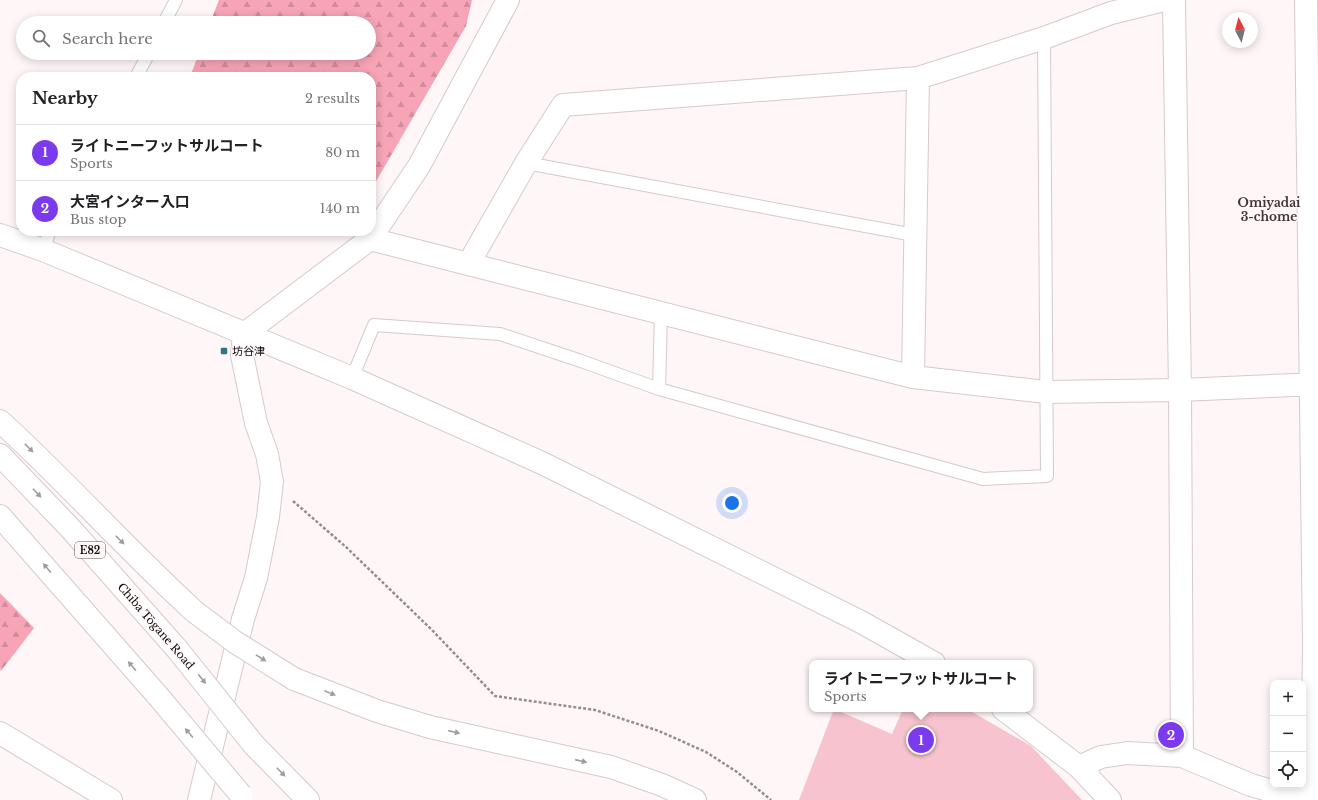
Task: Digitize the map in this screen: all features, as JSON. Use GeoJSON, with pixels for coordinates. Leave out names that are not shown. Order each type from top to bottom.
{"type":"FeatureCollection","features":[{"type":"Feature","properties":{"kind":"main road"},"geometry":{"type":"LineString","coordinates":[[376,230],[419,166],[508,0]]}},
{"type":"Feature","properties":{"kind":"main road"},"geometry":{"type":"LineString","coordinates":[[469,263],[526,163],[564,105],[918,78],[1044,38],[1111,12],[1164,0]]}},
{"type":"Feature","properties":{"kind":"main road"},"geometry":{"type":"LineString","coordinates":[[1174,0],[1180,390],[1182,756]]}},
{"type":"Feature","properties":{"kind":"main road"},"geometry":{"type":"LineString","coordinates":[[1306,0],[1315,384],[1316,645],[1312,800]]}},
{"type":"Feature","properties":{"kind":"main road"},"geometry":{"type":"LineString","coordinates":[[912,377],[918,78]]}},
{"type":"Feature","properties":{"kind":"main road"},"geometry":{"type":"LineString","coordinates":[[0,235],[46,240],[244,334],[352,378],[542,463],[861,622],[929,660]]}},
{"type":"Feature","properties":{"kind":"main road"},"geometry":{"type":"LineString","coordinates":[[199,800],[243,619],[256,578],[268,517],[272,482],[267,454],[256,423],[242,355],[244,334],[372,236]]}},
{"type":"Feature","properties":{"kind":"main road"},"geometry":{"type":"LineString","coordinates":[[370,239],[912,377],[1046,392],[1180,390],[1315,384]]}},
{"type":"Feature","properties":{"kind":"main road"},"geometry":{"type":"LineString","coordinates":[[0,421],[26,445],[160,580],[195,612],[235,642],[294,679],[377,711],[430,726],[611,768],[662,784],[695,800]]}},
{"type":"Feature","properties":{"kind":"main road","name":"Chiba Tōgane Road"},"geometry":{"type":"LineString","coordinates":[[0,455],[72,529],[177,649],[254,744],[308,800]]}},
{"type":"Feature","properties":{"kind":"main road"},"geometry":{"type":"LineString","coordinates":[[0,516],[158,696],[244,797]]}},
{"type":"Feature","properties":{"kind":"main road"},"geometry":{"type":"LineString","coordinates":[[1007,712],[1079,767],[1110,800]]}},
{"type":"Feature","properties":{"kind":"main road"},"geometry":{"type":"LineString","coordinates":[[0,733],[110,800]]}},
{"type":"Feature","properties":{"kind":"main road"},"geometry":{"type":"LineString","coordinates":[[1079,767],[1101,757],[1127,753],[1182,756],[1251,785],[1303,800]]}},
{"type":"Feature","properties":{"kind":"lane"},"geometry":{"type":"LineString","coordinates":[[168,16],[176,0]]}},
{"type":"Feature","properties":{"kind":"lane"},"geometry":{"type":"LineString","coordinates":[[352,378],[374,325],[500,334],[659,389],[983,479],[1047,476],[1044,38]]}},
{"type":"Feature","properties":{"kind":"lane"},"geometry":{"type":"LineString","coordinates":[[139,72],[145,60]]}},
{"type":"Feature","properties":{"kind":"lane"},"geometry":{"type":"LineString","coordinates":[[526,163],[914,235]]}},
{"type":"Feature","properties":{"kind":"lane"},"geometry":{"type":"LineString","coordinates":[[659,389],[661,313]]}},
{"type":"Feature","properties":{"kind":"path"},"geometry":{"type":"LineString","coordinates":[[272,482],[346,548],[431,629],[495,696],[595,710],[659,731],[706,752],[737,772],[771,800]]}},
{"type":"Feature","properties":{"kind":"green space"},"geometry":{"type":"Polygon","coordinates":[[[219,0],[472,0],[466,26],[376,181],[376,72],[192,72],[196,60],[376,60],[376,16],[213,16],[219,0]]]}},
{"type":"Feature","properties":{"kind":"green space"},"geometry":{"type":"Polygon","coordinates":[[[0,593],[34,628],[1,671],[0,669],[0,593]]]}},
{"type":"Feature","properties":{"kind":"shaded area"},"geometry":{"type":"Polygon","coordinates":[[[833,712],[841,712],[892,734],[902,712],[972,712],[1031,746],[1082,800],[799,800],[833,712]]]}},
{"type":"Feature","properties":{"kind":"place","name":"坊谷津"},"geometry":{"type":"Point","coordinates":[224,351]}},
{"type":"Feature","properties":{"kind":"place","name":"大宮インター入口"},"geometry":{"type":"Point","coordinates":[1171,735]}},
{"type":"Feature","properties":{"kind":"place","name":"ライトニーフットサルコート"},"geometry":{"type":"Point","coordinates":[921,740]}},
{"type":"Feature","properties":{"kind":"district","name":"Omiyadai 3-chome"},"geometry":{"type":"Point","coordinates":[1269,209]}}]}
